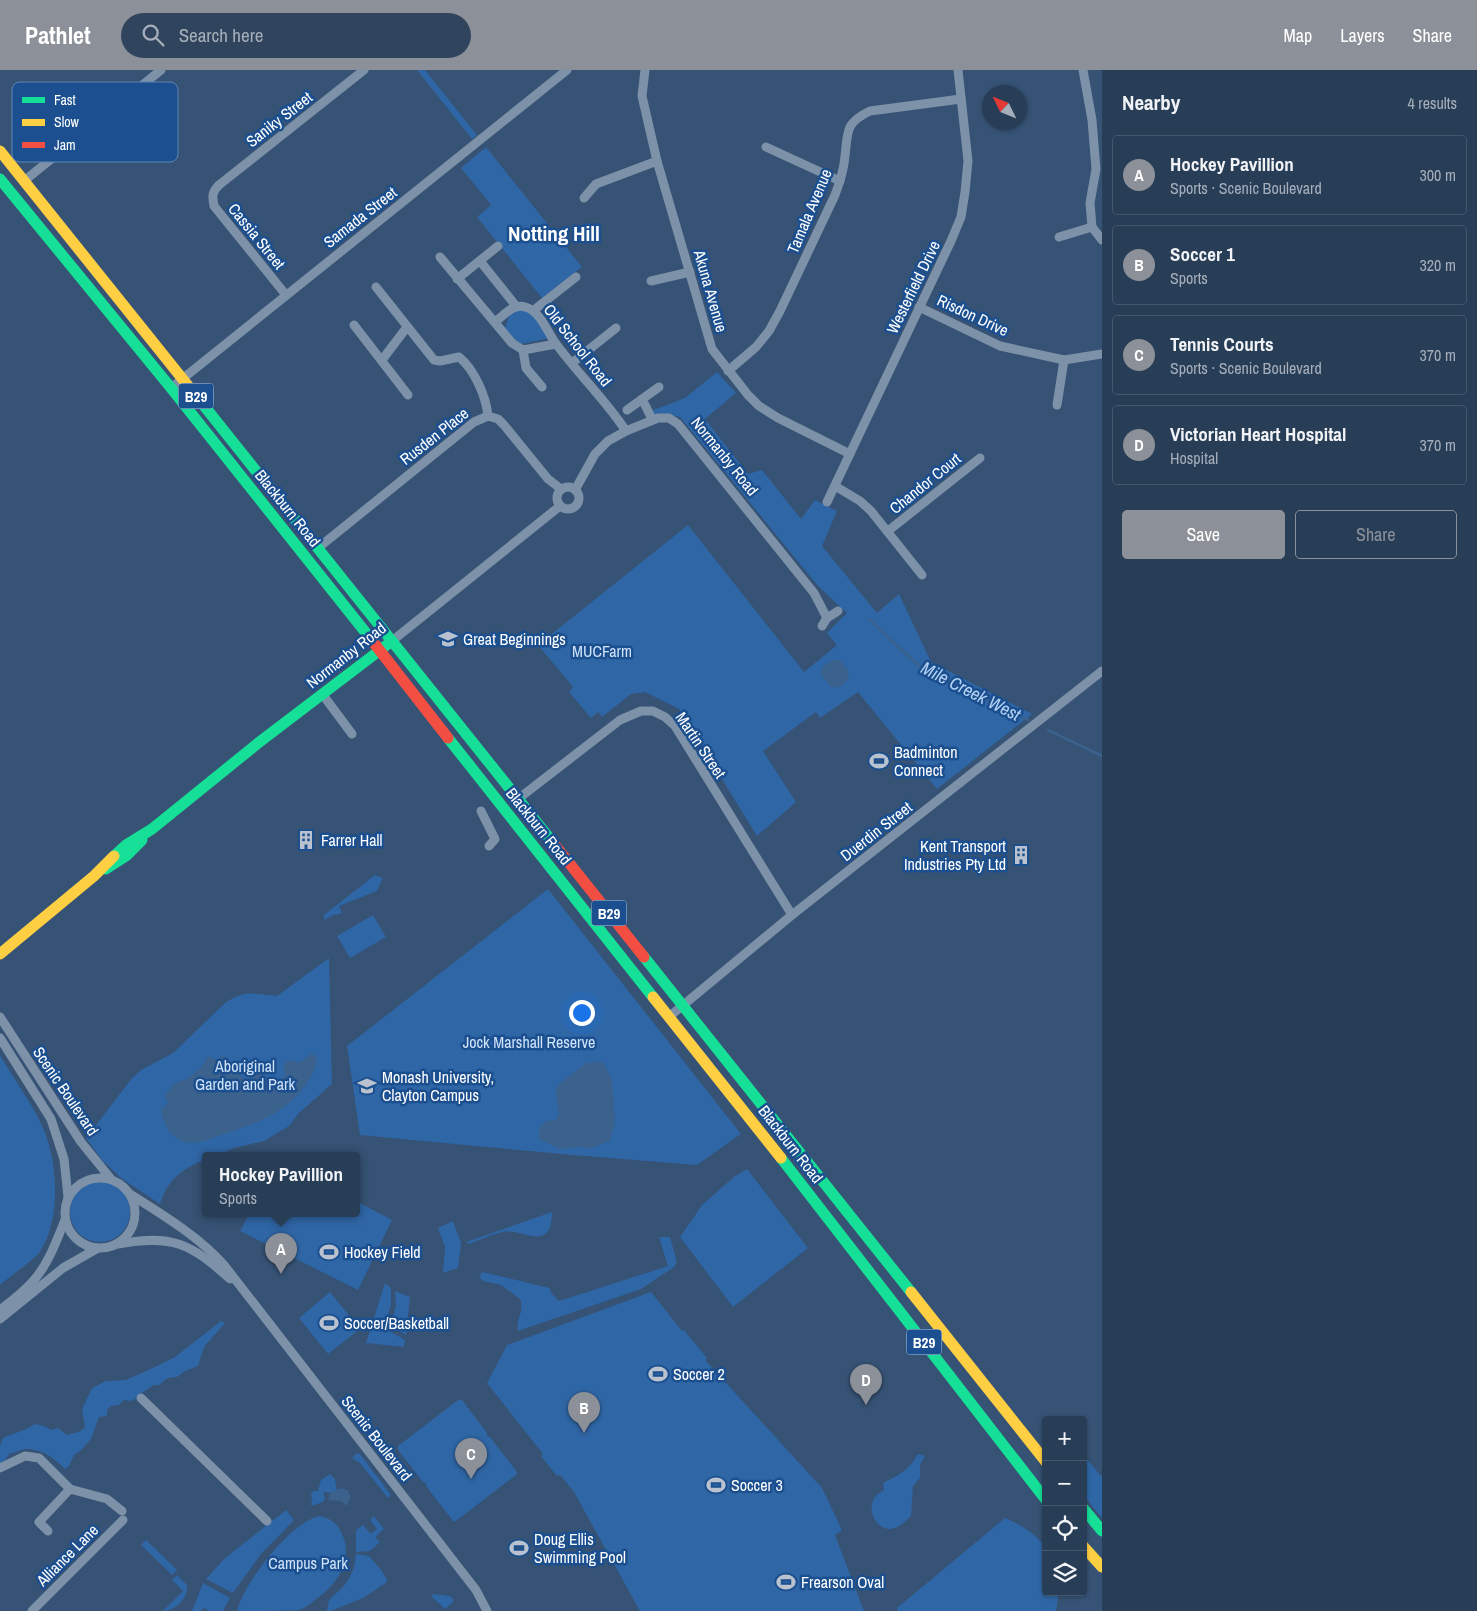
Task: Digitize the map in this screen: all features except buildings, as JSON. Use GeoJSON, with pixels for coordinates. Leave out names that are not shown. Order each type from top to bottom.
{"type":"FeatureCollection","features":[{"type":"Feature","properties":{"kind":"main road","name":"Blackburn Road"},"geometry":{"type":"LineString","coordinates":[[0,151],[1042,1457]]}},
{"type":"Feature","properties":{"kind":"main road","name":"Blackburn Road"},"geometry":{"type":"LineString","coordinates":[[0,179],[171,388],[670,1016],[832,1222],[1042,1495]]}},
{"type":"Feature","properties":{"kind":"main road","name":"Normanby Road"},"geometry":{"type":"LineString","coordinates":[[0,954],[94,876],[126,856],[152,829],[264,738],[392,641]]}},
{"type":"Feature","properties":{"kind":"main road"},"geometry":{"type":"LineString","coordinates":[[1022,1470],[1042,1461]]}},
{"type":"Feature","properties":{"kind":"main road"},"geometry":{"type":"LineString","coordinates":[[1030,1480],[1043,1461]]}},
{"type":"Feature","properties":{"kind":"main road"},"geometry":{"type":"LineString","coordinates":[[1087,1513],[1102,1531]]}},
{"type":"Feature","properties":{"kind":"main road"},"geometry":{"type":"LineString","coordinates":[[1087,1550],[1102,1567]]}},
{"type":"Feature","properties":{"kind":"street"},"geometry":{"type":"LineString","coordinates":[[139,82],[149,73],[161,70]]}},
{"type":"Feature","properties":{"kind":"street","name":"Saniky Street"},"geometry":{"type":"LineString","coordinates":[[213,192],[219,185],[364,70]]}},
{"type":"Feature","properties":{"kind":"street","name":"Samada Street"},"geometry":{"type":"LineString","coordinates":[[171,388],[567,70]]}},
{"type":"Feature","properties":{"kind":"street","name":"Akuna Avenue"},"geometry":{"type":"LineString","coordinates":[[645,70],[642,96],[657,161],[712,349],[728,371],[759,406],[778,418],[850,454]]}},
{"type":"Feature","properties":{"kind":"street","name":"Westerfield Drive"},"geometry":{"type":"LineString","coordinates":[[828,502],[961,217],[968,161],[958,70]]}},
{"type":"Feature","properties":{"kind":"street"},"geometry":{"type":"LineString","coordinates":[[1083,70],[1099,170],[1090,203],[1092,227],[1102,240]]}},
{"type":"Feature","properties":{"kind":"street","name":"Tamala Avenue"},"geometry":{"type":"LineString","coordinates":[[728,371],[756,347],[769,331],[789,293],[840,181],[845,157],[846,134],[857,117],[870,110],[961,100]]}},
{"type":"Feature","properties":{"kind":"street"},"geometry":{"type":"LineString","coordinates":[[766,147],[840,181]]}},
{"type":"Feature","properties":{"kind":"street"},"geometry":{"type":"LineString","coordinates":[[584,198],[596,184],[657,161]]}},
{"type":"Feature","properties":{"kind":"street"},"geometry":{"type":"LineString","coordinates":[[24,181],[46,162]]}},
{"type":"Feature","properties":{"kind":"street","name":"Cassia Street"},"geometry":{"type":"LineString","coordinates":[[213,192],[214,206],[286,295]]}},
{"type":"Feature","properties":{"kind":"street"},"geometry":{"type":"LineString","coordinates":[[1059,237],[1092,227]]}},
{"type":"Feature","properties":{"kind":"street"},"geometry":{"type":"LineString","coordinates":[[458,279],[498,246]]}},
{"type":"Feature","properties":{"kind":"street"},"geometry":{"type":"LineString","coordinates":[[440,257],[496,321],[512,343],[523,350],[556,344]]}},
{"type":"Feature","properties":{"kind":"street"},"geometry":{"type":"LineString","coordinates":[[480,261],[516,306],[496,321]]}},
{"type":"Feature","properties":{"kind":"street"},"geometry":{"type":"LineString","coordinates":[[651,282],[690,272]]}},
{"type":"Feature","properties":{"kind":"street"},"geometry":{"type":"LineString","coordinates":[[534,310],[576,277]]}},
{"type":"Feature","properties":{"kind":"street"},"geometry":{"type":"LineString","coordinates":[[376,287],[434,360],[440,361],[459,357],[464,361],[485,398],[488,416]]}},
{"type":"Feature","properties":{"kind":"street","name":"Old School Road"},"geometry":{"type":"LineString","coordinates":[[516,306],[523,306],[534,310],[540,316],[556,344],[626,431]]}},
{"type":"Feature","properties":{"kind":"street","name":"Risdon Drive"},"geometry":{"type":"LineString","coordinates":[[919,307],[1000,346],[1064,360],[1102,354]]}},
{"type":"Feature","properties":{"kind":"street"},"geometry":{"type":"LineString","coordinates":[[354,325],[408,395]]}},
{"type":"Feature","properties":{"kind":"street"},"geometry":{"type":"LineString","coordinates":[[382,360],[407,327]]}},
{"type":"Feature","properties":{"kind":"street"},"geometry":{"type":"LineString","coordinates":[[572,363],[616,328]]}},
{"type":"Feature","properties":{"kind":"street"},"geometry":{"type":"LineString","coordinates":[[523,350],[526,368],[542,387]]}},
{"type":"Feature","properties":{"kind":"street"},"geometry":{"type":"LineString","coordinates":[[1057,405],[1064,360]]}},
{"type":"Feature","properties":{"kind":"street"},"geometry":{"type":"LineString","coordinates":[[627,410],[659,387]]}},
{"type":"Feature","properties":{"kind":"street"},"geometry":{"type":"LineString","coordinates":[[575,490],[599,450],[608,441],[652,419],[642,399]]}},
{"type":"Feature","properties":{"kind":"street","name":"Rusden Place"},"geometry":{"type":"LineString","coordinates":[[318,548],[474,422],[488,416],[498,419],[504,425],[548,479],[561,489]]}},
{"type":"Feature","properties":{"kind":"street","name":"Normanby Road"},"geometry":{"type":"LineString","coordinates":[[652,419],[669,418],[678,424],[814,593],[825,622],[838,611]]}},
{"type":"Feature","properties":{"kind":"street","name":"Chandor Court"},"geometry":{"type":"LineString","coordinates":[[888,531],[980,458]]}},
{"type":"Feature","properties":{"kind":"street"},"geometry":{"type":"LineString","coordinates":[[835,486],[860,501],[871,511],[922,575]]}},
{"type":"Feature","properties":{"kind":"street"},"geometry":{"type":"LineString","coordinates":[[568,487],[575,490],[579,498],[576,505],[570,509],[560,506],[557,499],[561,489],[568,487]]}},
{"type":"Feature","properties":{"kind":"street","name":"Normanby Road"},"geometry":{"type":"LineString","coordinates":[[392,641],[560,506]]}},
{"type":"Feature","properties":{"kind":"street","name":"Duerdin Street"},"geometry":{"type":"LineString","coordinates":[[670,1016],[792,915],[1102,671]]}},
{"type":"Feature","properties":{"kind":"street"},"geometry":{"type":"LineString","coordinates":[[323,695],[352,734]]}},
{"type":"Feature","properties":{"kind":"street","name":"Martin Street"},"geometry":{"type":"LineString","coordinates":[[518,799],[620,720],[641,711],[652,711],[665,717],[675,726],[792,915]]}},
{"type":"Feature","properties":{"kind":"street"},"geometry":{"type":"LineString","coordinates":[[481,810],[495,839],[489,846]]}},
{"type":"Feature","properties":{"kind":"street","name":"Scenic Boulevard"},"geometry":{"type":"LineString","coordinates":[[0,1017],[81,1142],[111,1179]]}},
{"type":"Feature","properties":{"kind":"street","name":"Scenic Boulevard"},"geometry":{"type":"LineString","coordinates":[[0,1038],[51,1119],[64,1160],[68,1197]]}},
{"type":"Feature","properties":{"kind":"street"},"geometry":{"type":"LineString","coordinates":[[16,1064],[26,1057]]}},
{"type":"Feature","properties":{"kind":"street"},"geometry":{"type":"LineString","coordinates":[[0,1310],[27,1288],[40,1273],[57,1240],[65,1220],[68,1197],[74,1190],[85,1181],[100,1178],[111,1179],[120,1184],[130,1194],[134,1205],[134,1220],[118,1244],[98,1248],[67,1265],[0,1319]]}},
{"type":"Feature","properties":{"kind":"street","name":"Scenic Boulevard"},"geometry":{"type":"LineString","coordinates":[[130,1194],[204,1246],[224,1265],[236,1279],[239,1286]]}},
{"type":"Feature","properties":{"kind":"street"},"geometry":{"type":"LineString","coordinates":[[65,1220],[74,1237],[86,1246],[98,1248]]}},
{"type":"Feature","properties":{"kind":"street","name":"Scenic Boulevard"},"geometry":{"type":"LineString","coordinates":[[118,1244],[138,1240],[153,1240],[187,1246],[207,1258],[239,1286],[476,1590],[487,1611]]}},
{"type":"Feature","properties":{"kind":"street"},"geometry":{"type":"LineString","coordinates":[[141,1398],[267,1521]]}},
{"type":"Feature","properties":{"kind":"street"},"geometry":{"type":"LineString","coordinates":[[0,1468],[25,1456],[39,1458],[70,1489],[39,1522],[48,1531]]}},
{"type":"Feature","properties":{"kind":"street","name":"Alliance Lane"},"geometry":{"type":"LineString","coordinates":[[32,1611],[123,1515],[107,1499],[70,1489]]}},
{"type":"Feature","properties":{"kind":"green space"},"geometry":{"type":"Polygon","coordinates":[[[417,70],[425,70],[477,135],[472,139],[417,70]]]}},
{"type":"Feature","properties":{"kind":"green space"},"geometry":{"type":"Polygon","coordinates":[[[486,147],[582,267],[542,298],[477,217],[491,205],[461,168],[486,147]]]}},
{"type":"Feature","properties":{"kind":"green space"},"geometry":{"type":"Polygon","coordinates":[[[524,308],[538,319],[550,338],[521,344],[513,338],[505,328],[510,314],[524,308]]]}},
{"type":"Feature","properties":{"kind":"green space","name":"MUCFarm"},"geometry":{"type":"Polygon","coordinates":[[[717,372],[736,393],[705,419],[748,474],[762,470],[801,519],[815,500],[837,511],[822,546],[877,613],[899,594],[931,662],[1032,714],[937,789],[858,692],[820,718],[816,712],[763,751],[796,802],[757,836],[679,709],[645,692],[631,694],[602,717],[598,712],[591,718],[569,692],[573,687],[538,645],[688,525],[804,672],[837,645],[827,633],[847,613],[818,586],[680,417],[660,413],[653,415],[651,411],[685,398],[717,372]]]}},
{"type":"Feature","properties":{"kind":"green space"},"geometry":{"type":"Polygon","coordinates":[[[375,875],[383,878],[377,891],[339,906],[342,913],[335,914],[324,920],[324,915],[375,875]]]}},
{"type":"Feature","properties":{"kind":"green space","name":"Jock Marshall Reserve"},"geometry":{"type":"Polygon","coordinates":[[[548,889],[741,1134],[697,1165],[360,1135],[347,1046],[548,889]]]}},
{"type":"Feature","properties":{"kind":"green space"},"geometry":{"type":"Polygon","coordinates":[[[373,915],[386,937],[350,958],[337,936],[373,915]]]}},
{"type":"Feature","properties":{"kind":"green space","name":"Aboriginal Garden and Park"},"geometry":{"type":"Polygon","coordinates":[[[329,958],[332,1084],[299,1113],[289,1126],[264,1141],[224,1152],[202,1152],[202,1161],[183,1171],[172,1181],[163,1195],[160,1204],[121,1178],[102,1160],[86,1138],[132,1078],[141,1070],[173,1053],[225,1003],[232,999],[244,994],[277,996],[329,958]]]}},
{"type":"Feature","properties":{"kind":"green space"},"geometry":{"type":"Polygon","coordinates":[[[0,1055],[43,1128],[52,1157],[55,1190],[52,1222],[41,1250],[0,1285],[0,1055]]]}},
{"type":"Feature","properties":{"kind":"green space"},"geometry":{"type":"Polygon","coordinates":[[[747,1169],[808,1248],[733,1307],[680,1237],[702,1205],[735,1176],[747,1169]]]}},
{"type":"Feature","properties":{"kind":"green space"},"geometry":{"type":"Polygon","coordinates":[[[94,1182],[106,1182],[122,1190],[128,1200],[130,1212],[128,1224],[122,1234],[106,1242],[94,1242],[78,1234],[70,1218],[70,1206],[78,1190],[94,1182]]]}},
{"type":"Feature","properties":{"kind":"green space","name":"Hockey Field"},"geometry":{"type":"Polygon","coordinates":[[[360,1203],[392,1220],[358,1290],[240,1231],[248,1217],[360,1217],[360,1203]]]}},
{"type":"Feature","properties":{"kind":"green space"},"geometry":{"type":"Polygon","coordinates":[[[552,1212],[551,1225],[542,1236],[503,1232],[469,1244],[466,1242],[552,1212]]]}},
{"type":"Feature","properties":{"kind":"green space"},"geometry":{"type":"Polygon","coordinates":[[[453,1221],[461,1243],[458,1268],[443,1273],[445,1247],[438,1228],[453,1221]]]}},
{"type":"Feature","properties":{"kind":"green space"},"geometry":{"type":"Polygon","coordinates":[[[659,1237],[670,1237],[677,1262],[674,1267],[641,1289],[518,1331],[517,1327],[521,1308],[520,1299],[501,1285],[483,1281],[479,1277],[482,1272],[550,1288],[551,1293],[559,1301],[668,1266],[659,1237]]]}},
{"type":"Feature","properties":{"kind":"green space"},"geometry":{"type":"Polygon","coordinates":[[[385,1283],[391,1288],[391,1305],[384,1328],[405,1340],[404,1347],[366,1343],[385,1283]]]}},
{"type":"Feature","properties":{"kind":"green space"},"geometry":{"type":"Polygon","coordinates":[[[395,1291],[410,1297],[406,1335],[390,1326],[396,1306],[395,1291]]]}},
{"type":"Feature","properties":{"kind":"green space","name":"Soccer/Basketball"},"geometry":{"type":"Polygon","coordinates":[[[330,1292],[360,1329],[328,1354],[299,1318],[330,1292]]]}},
{"type":"Feature","properties":{"kind":"green space"},"geometry":{"type":"Polygon","coordinates":[[[651,1292],[682,1331],[684,1330],[707,1358],[705,1360],[822,1488],[842,1530],[835,1535],[864,1611],[640,1611],[574,1492],[560,1475],[557,1476],[541,1456],[543,1454],[487,1383],[507,1345],[651,1292]]]}},
{"type":"Feature","properties":{"kind":"green space"},"geometry":{"type":"Polygon","coordinates":[[[221,1321],[225,1323],[204,1347],[198,1366],[185,1371],[177,1377],[168,1378],[159,1385],[154,1385],[131,1401],[124,1400],[119,1405],[111,1406],[107,1410],[107,1416],[99,1417],[91,1439],[74,1455],[69,1466],[65,1469],[47,1455],[31,1449],[9,1454],[0,1464],[0,1446],[3,1438],[34,1424],[52,1430],[58,1428],[67,1435],[78,1432],[85,1428],[82,1409],[92,1388],[106,1381],[126,1380],[175,1357],[221,1321]]]}},
{"type":"Feature","properties":{"kind":"green space"},"geometry":{"type":"Polygon","coordinates":[[[458,1400],[462,1400],[487,1433],[487,1436],[490,1437],[517,1472],[516,1475],[456,1521],[453,1521],[426,1486],[426,1483],[423,1482],[398,1450],[398,1446],[458,1400]]]}},
{"type":"Feature","properties":{"kind":"green space"},"geometry":{"type":"Polygon","coordinates":[[[357,1453],[360,1454],[391,1495],[388,1498],[360,1463],[352,1458],[357,1453]]]}},
{"type":"Feature","properties":{"kind":"green space"},"geometry":{"type":"Polygon","coordinates":[[[918,1454],[925,1456],[920,1465],[920,1478],[913,1486],[911,1516],[902,1524],[891,1529],[881,1526],[872,1513],[872,1502],[884,1490],[883,1483],[903,1472],[918,1454]]]}},
{"type":"Feature","properties":{"kind":"green space"},"geometry":{"type":"Polygon","coordinates":[[[1087,1460],[1102,1477],[1102,1518],[1087,1500],[1087,1460]]]}},
{"type":"Feature","properties":{"kind":"green space"},"geometry":{"type":"Polygon","coordinates":[[[330,1474],[335,1479],[337,1491],[334,1493],[323,1492],[325,1499],[323,1502],[311,1506],[311,1493],[318,1491],[321,1480],[330,1474]]]}},
{"type":"Feature","properties":{"kind":"green space"},"geometry":{"type":"Polygon","coordinates":[[[286,1510],[294,1520],[261,1554],[233,1593],[206,1579],[224,1559],[286,1510]]]}},
{"type":"Feature","properties":{"kind":"green space","name":"Campus Park"},"geometry":{"type":"Polygon","coordinates":[[[320,1516],[327,1518],[335,1524],[345,1542],[345,1561],[337,1579],[323,1594],[303,1609],[237,1611],[249,1585],[270,1555],[296,1529],[308,1520],[320,1516]]]}},
{"type":"Feature","properties":{"kind":"green space"},"geometry":{"type":"Polygon","coordinates":[[[374,1516],[384,1529],[375,1537],[380,1542],[370,1551],[356,1552],[356,1530],[363,1525],[371,1534],[377,1529],[370,1520],[374,1516]]]}},
{"type":"Feature","properties":{"kind":"green space"},"geometry":{"type":"Polygon","coordinates":[[[1005,1518],[1028,1530],[1042,1544],[1042,1596],[1058,1596],[1056,1611],[898,1611],[897,1608],[1005,1518]]]}},
{"type":"Feature","properties":{"kind":"green space"},"geometry":{"type":"Polygon","coordinates":[[[146,1540],[177,1570],[172,1575],[141,1545],[146,1540]]]}},
{"type":"Feature","properties":{"kind":"green space"},"geometry":{"type":"Polygon","coordinates":[[[356,1554],[369,1556],[382,1571],[387,1582],[382,1586],[380,1584],[380,1587],[363,1598],[327,1611],[329,1600],[349,1579],[354,1567],[356,1554]]]}},
{"type":"Feature","properties":{"kind":"green space"},"geometry":{"type":"Polygon","coordinates":[[[177,1575],[187,1585],[186,1595],[172,1609],[163,1611],[183,1591],[172,1580],[177,1575]]]}},
{"type":"Feature","properties":{"kind":"green space"},"geometry":{"type":"Polygon","coordinates":[[[203,1583],[230,1598],[223,1611],[209,1611],[204,1608],[201,1611],[192,1611],[203,1583]]]}},
{"type":"Feature","properties":{"kind":"green space"},"geometry":{"type":"Polygon","coordinates":[[[433,1594],[450,1596],[453,1602],[445,1609],[431,1596],[433,1594]]]}},
{"type":"Feature","properties":{"kind":"shaded area"},"geometry":{"type":"Polygon","coordinates":[[[832,660],[840,660],[849,672],[846,682],[839,687],[831,687],[820,673],[824,666],[832,660]]]}},
{"type":"Feature","properties":{"kind":"shaded area"},"geometry":{"type":"Polygon","coordinates":[[[311,1054],[317,1056],[315,1066],[310,1078],[300,1092],[283,1108],[262,1120],[195,1143],[189,1143],[176,1138],[166,1125],[161,1109],[168,1103],[165,1095],[175,1083],[186,1079],[200,1069],[208,1056],[216,1060],[223,1055],[245,1080],[254,1071],[275,1081],[285,1076],[284,1064],[290,1060],[299,1063],[311,1054]]]}},
{"type":"Feature","properties":{"kind":"shaded area"},"geometry":{"type":"Polygon","coordinates":[[[586,1063],[604,1063],[612,1081],[615,1122],[610,1141],[589,1149],[580,1147],[560,1149],[539,1139],[539,1128],[546,1121],[555,1120],[559,1114],[557,1086],[586,1063]]]}},
{"type":"Feature","properties":{"kind":"shaded area"},"geometry":{"type":"Polygon","coordinates":[[[341,1488],[347,1490],[351,1496],[347,1506],[341,1501],[328,1500],[330,1493],[341,1488]]]}},
{"type":"Feature","properties":{"kind":"waterway","name":"Mile Creek West"},"geometry":{"type":"LineString","coordinates":[[870,620],[922,669],[1028,720]]}},
{"type":"Feature","properties":{"kind":"waterway","name":"Mile Creek West"},"geometry":{"type":"LineString","coordinates":[[1048,730],[1102,756]]}},
{"type":"Feature","properties":{"kind":"traffic: fast"},"geometry":{"type":"LineString","coordinates":[[0,179],[171,388],[370,638]]}},
{"type":"Feature","properties":{"kind":"traffic: fast"},"geometry":{"type":"LineString","coordinates":[[193,392],[554,844]]}},
{"type":"Feature","properties":{"kind":"traffic: fast"},"geometry":{"type":"LineString","coordinates":[[114,856],[126,845],[152,829],[257,744],[392,641]]}},
{"type":"Feature","properties":{"kind":"traffic: fast"},"geometry":{"type":"LineString","coordinates":[[448,738],[653,997]]}},
{"type":"Feature","properties":{"kind":"traffic: fast"},"geometry":{"type":"LineString","coordinates":[[106,869],[126,856],[142,840]]}},
{"type":"Feature","properties":{"kind":"traffic: fast"},"geometry":{"type":"LineString","coordinates":[[644,957],[911,1292]]}},
{"type":"Feature","properties":{"kind":"traffic: fast"},"geometry":{"type":"LineString","coordinates":[[781,1158],[1042,1495]]}},
{"type":"Feature","properties":{"kind":"traffic: fast"},"geometry":{"type":"LineString","coordinates":[[1087,1513],[1102,1531]]}},
{"type":"Feature","properties":{"kind":"traffic: slow"},"geometry":{"type":"LineString","coordinates":[[0,151],[193,392]]}},
{"type":"Feature","properties":{"kind":"traffic: slow"},"geometry":{"type":"LineString","coordinates":[[0,954],[94,876],[114,856]]}},
{"type":"Feature","properties":{"kind":"traffic: slow"},"geometry":{"type":"LineString","coordinates":[[653,997],[781,1158]]}},
{"type":"Feature","properties":{"kind":"traffic: slow"},"geometry":{"type":"LineString","coordinates":[[911,1292],[1045,1461]]}},
{"type":"Feature","properties":{"kind":"traffic: slow"},"geometry":{"type":"LineString","coordinates":[[1087,1550],[1102,1567]]}},
{"type":"Feature","properties":{"kind":"traffic: jam"},"geometry":{"type":"LineString","coordinates":[[370,638],[448,738]]}},
{"type":"Feature","properties":{"kind":"traffic: jam"},"geometry":{"type":"LineString","coordinates":[[554,844],[644,957]]}},
{"type":"Feature","properties":{"kind":"place","name":"Great Beginnings"},"geometry":{"type":"Point","coordinates":[448,639]}},
{"type":"Feature","properties":{"kind":"place","name":"Badminton Connect"},"geometry":{"type":"Point","coordinates":[879,761]}},
{"type":"Feature","properties":{"kind":"place","name":"Farrer Hall"},"geometry":{"type":"Point","coordinates":[306,840]}},
{"type":"Feature","properties":{"kind":"place","name":"Kent Transport Industries Pty Ltd"},"geometry":{"type":"Point","coordinates":[1021,855]}},
{"type":"Feature","properties":{"kind":"place","name":"Monash University, Clayton Campus"},"geometry":{"type":"Point","coordinates":[367,1086]}},
{"type":"Feature","properties":{"kind":"place","name":"Hockey Field"},"geometry":{"type":"Point","coordinates":[329,1252]}},
{"type":"Feature","properties":{"kind":"place","name":"Hockey Pavillion"},"geometry":{"type":"Point","coordinates":[281,1274]}},
{"type":"Feature","properties":{"kind":"place","name":"Soccer/Basketball"},"geometry":{"type":"Point","coordinates":[329,1323]}},
{"type":"Feature","properties":{"kind":"place","name":"Soccer 2"},"geometry":{"type":"Point","coordinates":[658,1374]}},
{"type":"Feature","properties":{"kind":"place","name":"Victorian Heart Hospital"},"geometry":{"type":"Point","coordinates":[866,1405]}},
{"type":"Feature","properties":{"kind":"place","name":"Soccer 1"},"geometry":{"type":"Point","coordinates":[584,1433]}},
{"type":"Feature","properties":{"kind":"place","name":"Tennis Courts"},"geometry":{"type":"Point","coordinates":[471,1479]}},
{"type":"Feature","properties":{"kind":"place","name":"Soccer 3"},"geometry":{"type":"Point","coordinates":[716,1485]}},
{"type":"Feature","properties":{"kind":"place","name":"Doug Ellis Swimming Pool"},"geometry":{"type":"Point","coordinates":[519,1548]}},
{"type":"Feature","properties":{"kind":"place","name":"Frearson Oval"},"geometry":{"type":"Point","coordinates":[786,1582]}},
{"type":"Feature","properties":{"kind":"district","name":"Notting Hill"},"geometry":{"type":"Point","coordinates":[554,233]}}]}
